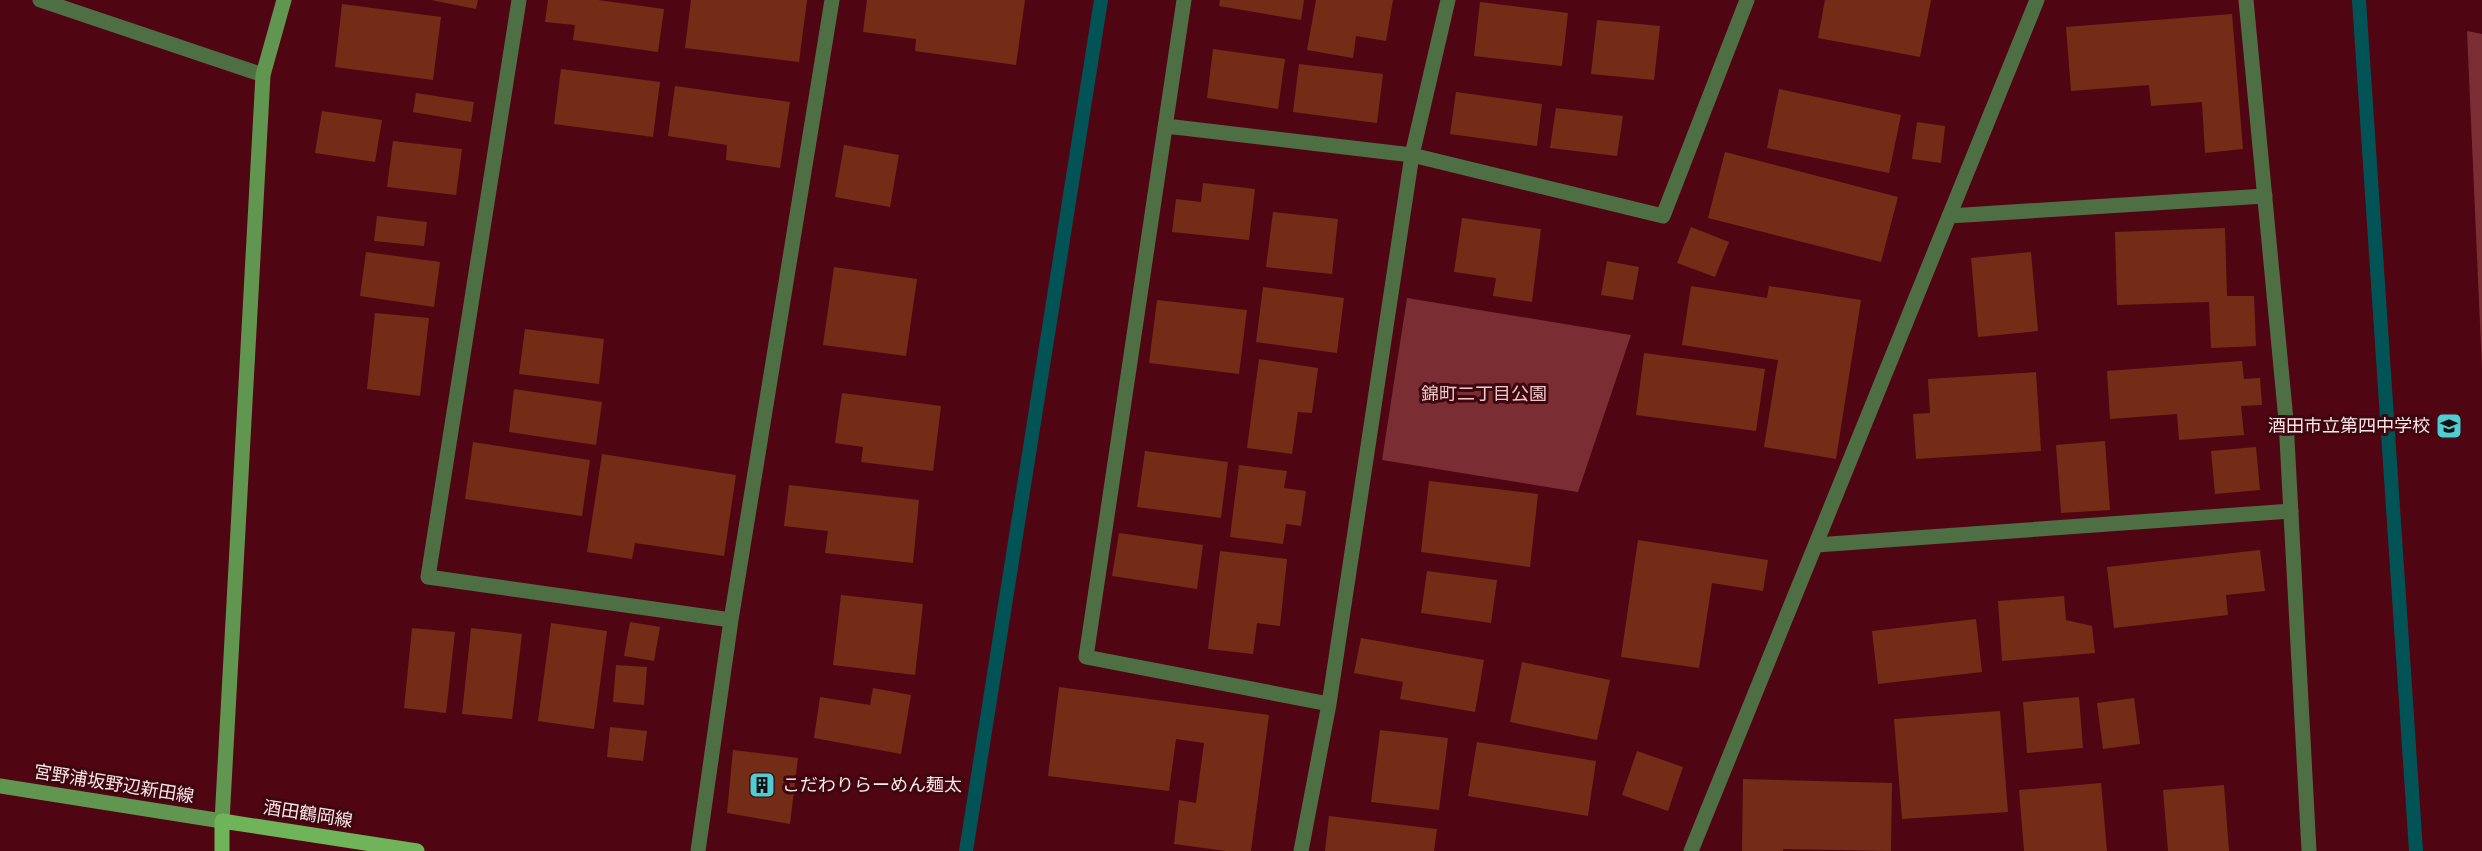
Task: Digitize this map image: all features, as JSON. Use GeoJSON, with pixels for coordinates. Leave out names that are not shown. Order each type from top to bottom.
{"type":"FeatureCollection","features":[{"type":"Feature","properties":{"kind":"main road"},"geometry":{"type":"LineString","coordinates":[[222,820],[222,851]]}},
{"type":"Feature","properties":{"kind":"main road","name":"酒田鶴岡線"},"geometry":{"type":"LineString","coordinates":[[222,820],[417,851]]}},
{"type":"Feature","properties":{"kind":"street"},"geometry":{"type":"LineString","coordinates":[[40,0],[263,75]]}},
{"type":"Feature","properties":{"kind":"street"},"geometry":{"type":"LineString","coordinates":[[222,820],[263,75],[284,0]]}},
{"type":"Feature","properties":{"kind":"street"},"geometry":{"type":"LineString","coordinates":[[519,0],[428,577],[731,620]]}},
{"type":"Feature","properties":{"kind":"street"},"geometry":{"type":"LineString","coordinates":[[698,851],[731,620],[832,0]]}},
{"type":"Feature","properties":{"kind":"street"},"geometry":{"type":"LineString","coordinates":[[1184,0],[1086,657],[1329,704]]}},
{"type":"Feature","properties":{"kind":"street"},"geometry":{"type":"LineString","coordinates":[[1301,851],[1329,704],[1413,155],[1448,0]]}},
{"type":"Feature","properties":{"kind":"street"},"geometry":{"type":"LineString","coordinates":[[1166,126],[1413,155],[1663,216],[1748,0]]}},
{"type":"Feature","properties":{"kind":"street"},"geometry":{"type":"LineString","coordinates":[[1691,851],[2037,0]]}},
{"type":"Feature","properties":{"kind":"street"},"geometry":{"type":"LineString","coordinates":[[2246,0],[2286,420],[2309,851]]}},
{"type":"Feature","properties":{"kind":"street"},"geometry":{"type":"LineString","coordinates":[[1949,216],[2265,196]]}},
{"type":"Feature","properties":{"kind":"street"},"geometry":{"type":"LineString","coordinates":[[1816,545],[2291,511]]}},
{"type":"Feature","properties":{"kind":"street","name":"宮野浦坂野辺新田線"},"geometry":{"type":"LineString","coordinates":[[0,786],[222,820]]}},
{"type":"Feature","properties":{"kind":"green space"},"geometry":{"type":"Polygon","coordinates":[[[2467,31],[2482,34],[2482,369],[2467,31]]]}},
{"type":"Feature","properties":{"kind":"green space","name":"錦町二丁目公園"},"geometry":{"type":"Polygon","coordinates":[[[1407,298],[1631,335],[1578,492],[1382,460],[1407,298]]]}},
{"type":"Feature","properties":{"kind":"building"},"geometry":{"type":"Polygon","coordinates":[[[431,0],[478,0],[476,9],[431,0]]]}},
{"type":"Feature","properties":{"kind":"building"},"geometry":{"type":"Polygon","coordinates":[[[548,0],[598,0],[664,9],[658,52],[573,40],[575,25],[545,22],[548,0]]]}},
{"type":"Feature","properties":{"kind":"building"},"geometry":{"type":"Polygon","coordinates":[[[691,0],[807,0],[799,62],[685,48],[691,0]]]}},
{"type":"Feature","properties":{"kind":"building"},"geometry":{"type":"Polygon","coordinates":[[[867,0],[1025,0],[1016,65],[915,51],[916,39],[863,32],[867,0]]]}},
{"type":"Feature","properties":{"kind":"building"},"geometry":{"type":"Polygon","coordinates":[[[1220,0],[1304,0],[1301,20],[1219,6],[1220,0]]]}},
{"type":"Feature","properties":{"kind":"building"},"geometry":{"type":"Polygon","coordinates":[[[1316,0],[1393,0],[1386,41],[1356,36],[1353,58],[1307,50],[1316,0]]]}},
{"type":"Feature","properties":{"kind":"building"},"geometry":{"type":"Polygon","coordinates":[[[1825,0],[1931,0],[1920,57],[1818,38],[1825,0]]]}},
{"type":"Feature","properties":{"kind":"building"},"geometry":{"type":"Polygon","coordinates":[[[1480,2],[1568,13],[1562,66],[1474,56],[1480,2]]]}},
{"type":"Feature","properties":{"kind":"building"},"geometry":{"type":"Polygon","coordinates":[[[342,4],[441,17],[433,80],[335,67],[342,4]]]}},
{"type":"Feature","properties":{"kind":"building"},"geometry":{"type":"Polygon","coordinates":[[[2232,14],[2243,149],[2205,153],[2202,102],[2151,106],[2149,85],[2071,91],[2066,27],[2232,14]]]}},
{"type":"Feature","properties":{"kind":"building"},"geometry":{"type":"Polygon","coordinates":[[[1597,20],[1660,26],[1654,80],[1591,74],[1597,20]]]}},
{"type":"Feature","properties":{"kind":"building"},"geometry":{"type":"Polygon","coordinates":[[[1213,49],[1285,59],[1278,109],[1207,98],[1213,49]]]}},
{"type":"Feature","properties":{"kind":"building"},"geometry":{"type":"Polygon","coordinates":[[[1299,64],[1383,74],[1377,123],[1293,112],[1299,64]]]}},
{"type":"Feature","properties":{"kind":"building"},"geometry":{"type":"Polygon","coordinates":[[[561,69],[660,82],[653,137],[554,124],[561,69]]]}},
{"type":"Feature","properties":{"kind":"building"},"geometry":{"type":"Polygon","coordinates":[[[675,86],[790,102],[780,168],[726,160],[727,145],[668,136],[675,86]]]}},
{"type":"Feature","properties":{"kind":"building"},"geometry":{"type":"Polygon","coordinates":[[[1779,89],[1901,115],[1889,173],[1767,148],[1779,89]]]}},
{"type":"Feature","properties":{"kind":"building"},"geometry":{"type":"Polygon","coordinates":[[[1456,92],[1542,104],[1537,146],[1450,134],[1456,92]]]}},
{"type":"Feature","properties":{"kind":"building"},"geometry":{"type":"Polygon","coordinates":[[[416,93],[474,102],[471,122],[413,112],[416,93]]]}},
{"type":"Feature","properties":{"kind":"building"},"geometry":{"type":"Polygon","coordinates":[[[1556,108],[1623,116],[1617,156],[1550,148],[1556,108]]]}},
{"type":"Feature","properties":{"kind":"building"},"geometry":{"type":"Polygon","coordinates":[[[322,111],[382,120],[375,162],[315,153],[322,111]]]}},
{"type":"Feature","properties":{"kind":"building"},"geometry":{"type":"Polygon","coordinates":[[[1917,122],[1945,126],[1941,163],[1912,159],[1917,122]]]}},
{"type":"Feature","properties":{"kind":"building"},"geometry":{"type":"Polygon","coordinates":[[[393,141],[462,149],[456,195],[387,187],[393,141]]]}},
{"type":"Feature","properties":{"kind":"building"},"geometry":{"type":"Polygon","coordinates":[[[844,145],[899,155],[890,207],[835,197],[844,145]]]}},
{"type":"Feature","properties":{"kind":"building"},"geometry":{"type":"Polygon","coordinates":[[[1725,152],[1898,197],[1881,262],[1708,218],[1725,152]]]}},
{"type":"Feature","properties":{"kind":"building"},"geometry":{"type":"Polygon","coordinates":[[[1203,183],[1255,189],[1249,240],[1172,232],[1176,199],[1201,202],[1203,183]]]}},
{"type":"Feature","properties":{"kind":"building"},"geometry":{"type":"Polygon","coordinates":[[[1273,212],[1338,219],[1332,274],[1266,267],[1273,212]]]}},
{"type":"Feature","properties":{"kind":"building"},"geometry":{"type":"Polygon","coordinates":[[[377,216],[427,222],[424,246],[374,241],[377,216]]]}},
{"type":"Feature","properties":{"kind":"building"},"geometry":{"type":"Polygon","coordinates":[[[1462,218],[1541,229],[1532,302],[1493,296],[1496,278],[1454,272],[1462,218]]]}},
{"type":"Feature","properties":{"kind":"building"},"geometry":{"type":"Polygon","coordinates":[[[1691,227],[1729,242],[1715,277],[1677,263],[1691,227]]]}},
{"type":"Feature","properties":{"kind":"building"},"geometry":{"type":"Polygon","coordinates":[[[2225,228],[2227,296],[2254,296],[2256,346],[2211,348],[2209,302],[2117,305],[2115,232],[2225,228]]]}},
{"type":"Feature","properties":{"kind":"building"},"geometry":{"type":"Polygon","coordinates":[[[366,252],[440,262],[434,307],[360,296],[366,252]]]}},
{"type":"Feature","properties":{"kind":"building"},"geometry":{"type":"Polygon","coordinates":[[[2031,252],[2038,331],[1978,337],[1971,258],[2031,252]]]}},
{"type":"Feature","properties":{"kind":"building"},"geometry":{"type":"Polygon","coordinates":[[[1607,261],[1639,267],[1633,300],[1601,295],[1607,261]]]}},
{"type":"Feature","properties":{"kind":"building"},"geometry":{"type":"Polygon","coordinates":[[[834,267],[917,279],[906,356],[823,345],[834,267]]]}},
{"type":"Feature","properties":{"kind":"building"},"geometry":{"type":"Polygon","coordinates":[[[1691,286],[1767,298],[1769,286],[1861,300],[1836,459],[1764,447],[1778,360],[1682,345],[1691,286]]]}},
{"type":"Feature","properties":{"kind":"building"},"geometry":{"type":"Polygon","coordinates":[[[1263,287],[1344,298],[1337,353],[1256,342],[1263,287]]]}},
{"type":"Feature","properties":{"kind":"building"},"geometry":{"type":"Polygon","coordinates":[[[1157,300],[1247,310],[1239,374],[1149,363],[1157,300]]]}},
{"type":"Feature","properties":{"kind":"building"},"geometry":{"type":"Polygon","coordinates":[[[375,313],[429,318],[420,396],[367,389],[375,313]]]}},
{"type":"Feature","properties":{"kind":"building"},"geometry":{"type":"Polygon","coordinates":[[[525,329],[604,339],[599,384],[519,374],[525,329]]]}},
{"type":"Feature","properties":{"kind":"building"},"geometry":{"type":"Polygon","coordinates":[[[1644,353],[1765,369],[1756,431],[1636,415],[1644,353]]]}},
{"type":"Feature","properties":{"kind":"building"},"geometry":{"type":"Polygon","coordinates":[[[1259,359],[1318,368],[1312,413],[1298,412],[1292,454],[1247,448],[1259,359]]]}},
{"type":"Feature","properties":{"kind":"building"},"geometry":{"type":"Polygon","coordinates":[[[2242,361],[2244,379],[2260,378],[2262,405],[2241,406],[2244,435],[2179,440],[2177,414],[2110,419],[2107,371],[2242,361]]]}},
{"type":"Feature","properties":{"kind":"building"},"geometry":{"type":"Polygon","coordinates":[[[2036,372],[2041,451],[1916,459],[1913,414],[1930,413],[1928,379],[2036,372]]]}},
{"type":"Feature","properties":{"kind":"building"},"geometry":{"type":"Polygon","coordinates":[[[514,389],[602,402],[596,445],[509,432],[514,389]]]}},
{"type":"Feature","properties":{"kind":"building"},"geometry":{"type":"Polygon","coordinates":[[[842,393],[941,406],[933,471],[861,462],[863,447],[835,443],[842,393]]]}},
{"type":"Feature","properties":{"kind":"building"},"geometry":{"type":"Polygon","coordinates":[[[2105,441],[2110,510],[2061,513],[2056,445],[2105,441]]]}},
{"type":"Feature","properties":{"kind":"building"},"geometry":{"type":"Polygon","coordinates":[[[473,442],[590,460],[582,516],[465,499],[473,442]]]}},
{"type":"Feature","properties":{"kind":"building"},"geometry":{"type":"Polygon","coordinates":[[[2256,447],[2260,490],[2215,494],[2211,451],[2256,447]]]}},
{"type":"Feature","properties":{"kind":"building"},"geometry":{"type":"Polygon","coordinates":[[[1145,451],[1228,462],[1221,518],[1137,507],[1145,451]]]}},
{"type":"Feature","properties":{"kind":"building"},"geometry":{"type":"Polygon","coordinates":[[[602,454],[736,475],[724,556],[635,543],[632,559],[587,552],[602,454]]]}},
{"type":"Feature","properties":{"kind":"building"},"geometry":{"type":"Polygon","coordinates":[[[1239,465],[1287,471],[1284,488],[1306,491],[1301,526],[1286,524],[1283,544],[1230,537],[1239,465]]]}},
{"type":"Feature","properties":{"kind":"building"},"geometry":{"type":"Polygon","coordinates":[[[1429,481],[1538,494],[1530,567],[1421,552],[1429,481]]]}},
{"type":"Feature","properties":{"kind":"building"},"geometry":{"type":"Polygon","coordinates":[[[789,485],[919,500],[913,563],[825,553],[828,531],[784,526],[789,485]]]}},
{"type":"Feature","properties":{"kind":"building"},"geometry":{"type":"Polygon","coordinates":[[[1119,533],[1203,545],[1197,589],[1112,576],[1119,533]]]}},
{"type":"Feature","properties":{"kind":"building"},"geometry":{"type":"Polygon","coordinates":[[[1638,540],[1768,560],[1763,591],[1712,583],[1699,668],[1621,657],[1638,540]]]}},
{"type":"Feature","properties":{"kind":"building"},"geometry":{"type":"Polygon","coordinates":[[[2260,550],[2265,591],[2226,595],[2228,615],[2114,628],[2107,567],[2260,550]]]}},
{"type":"Feature","properties":{"kind":"building"},"geometry":{"type":"Polygon","coordinates":[[[1220,551],[1287,559],[1280,626],[1257,623],[1253,654],[1208,649],[1220,551]]]}},
{"type":"Feature","properties":{"kind":"building"},"geometry":{"type":"Polygon","coordinates":[[[1427,571],[1497,580],[1491,623],[1421,613],[1427,571]]]}},
{"type":"Feature","properties":{"kind":"building"},"geometry":{"type":"Polygon","coordinates":[[[841,595],[923,604],[915,675],[833,665],[841,595]]]}},
{"type":"Feature","properties":{"kind":"building"},"geometry":{"type":"Polygon","coordinates":[[[2064,596],[2066,620],[2092,626],[2095,653],[2002,661],[1998,601],[2064,596]]]}},
{"type":"Feature","properties":{"kind":"building"},"geometry":{"type":"Polygon","coordinates":[[[1976,619],[1982,672],[1878,684],[1872,631],[1976,619]]]}},
{"type":"Feature","properties":{"kind":"building"},"geometry":{"type":"Polygon","coordinates":[[[630,622],[660,627],[654,661],[624,656],[630,622]]]}},
{"type":"Feature","properties":{"kind":"building"},"geometry":{"type":"Polygon","coordinates":[[[551,623],[607,631],[594,729],[538,721],[551,623]]]}},
{"type":"Feature","properties":{"kind":"building"},"geometry":{"type":"Polygon","coordinates":[[[412,628],[455,632],[446,713],[404,708],[412,628]]]}},
{"type":"Feature","properties":{"kind":"building"},"geometry":{"type":"Polygon","coordinates":[[[471,628],[522,634],[512,719],[462,714],[471,628]]]}},
{"type":"Feature","properties":{"kind":"building"},"geometry":{"type":"Polygon","coordinates":[[[1361,638],[1484,660],[1475,712],[1400,699],[1403,682],[1354,673],[1361,638]]]}},
{"type":"Feature","properties":{"kind":"building"},"geometry":{"type":"Polygon","coordinates":[[[1522,662],[1610,680],[1597,740],[1510,722],[1522,662]]]}},
{"type":"Feature","properties":{"kind":"building"},"geometry":{"type":"Polygon","coordinates":[[[616,665],[647,667],[644,705],[613,702],[616,665]]]}},
{"type":"Feature","properties":{"kind":"building"},"geometry":{"type":"Polygon","coordinates":[[[1059,687],[1269,715],[1251,851],[1226,851],[1174,844],[1179,800],[1196,803],[1204,743],[1176,739],[1169,791],[1048,776],[1059,687]]]}},
{"type":"Feature","properties":{"kind":"building"},"geometry":{"type":"Polygon","coordinates":[[[873,688],[911,695],[901,754],[814,738],[820,697],[870,705],[873,688]]]}},
{"type":"Feature","properties":{"kind":"building"},"geometry":{"type":"Polygon","coordinates":[[[2079,697],[2083,748],[2027,753],[2023,702],[2079,697]]]}},
{"type":"Feature","properties":{"kind":"building"},"geometry":{"type":"Polygon","coordinates":[[[2134,698],[2140,744],[2103,749],[2097,703],[2134,698]]]}},
{"type":"Feature","properties":{"kind":"building"},"geometry":{"type":"Polygon","coordinates":[[[2000,711],[2008,812],[1902,819],[1894,719],[2000,711]]]}},
{"type":"Feature","properties":{"kind":"building"},"geometry":{"type":"Polygon","coordinates":[[[610,727],[647,731],[643,761],[607,757],[610,727]]]}},
{"type":"Feature","properties":{"kind":"building"},"geometry":{"type":"Polygon","coordinates":[[[1380,730],[1448,738],[1439,810],[1371,802],[1380,730]]]}},
{"type":"Feature","properties":{"kind":"building"},"geometry":{"type":"Polygon","coordinates":[[[1477,742],[1596,761],[1588,816],[1468,796],[1477,742]]]}},
{"type":"Feature","properties":{"kind":"building","name":"こだわりらーめん麺太"},"geometry":{"type":"Polygon","coordinates":[[[733,750],[798,758],[790,824],[727,813],[733,750]]]}},
{"type":"Feature","properties":{"kind":"building"},"geometry":{"type":"Polygon","coordinates":[[[1637,751],[1683,767],[1668,811],[1622,795],[1637,751]]]}},
{"type":"Feature","properties":{"kind":"building"},"geometry":{"type":"Polygon","coordinates":[[[1743,779],[1892,783],[1891,851],[1783,849],[1783,851],[1742,851],[1743,779]]]}},
{"type":"Feature","properties":{"kind":"building"},"geometry":{"type":"Polygon","coordinates":[[[2101,783],[2107,851],[2024,851],[2019,790],[2101,783]]]}},
{"type":"Feature","properties":{"kind":"building"},"geometry":{"type":"Polygon","coordinates":[[[2224,785],[2229,851],[2168,851],[2163,790],[2224,785]]]}},
{"type":"Feature","properties":{"kind":"building"},"geometry":{"type":"Polygon","coordinates":[[[1329,816],[1437,829],[1434,851],[1325,851],[1329,816]]]}},
{"type":"Feature","properties":{"kind":"waterway"},"geometry":{"type":"LineString","coordinates":[[966,851],[1101,0]]}},
{"type":"Feature","properties":{"kind":"waterway"},"geometry":{"type":"LineString","coordinates":[[2359,0],[2416,851]]}},
{"type":"Feature","properties":{"kind":"place","name":"酒田市立第四中学校"},"geometry":{"type":"Point","coordinates":[2449,426]}},
{"type":"Feature","properties":{"kind":"place","name":"こだわりらーめん麺太"},"geometry":{"type":"Point","coordinates":[762,785]}}]}
